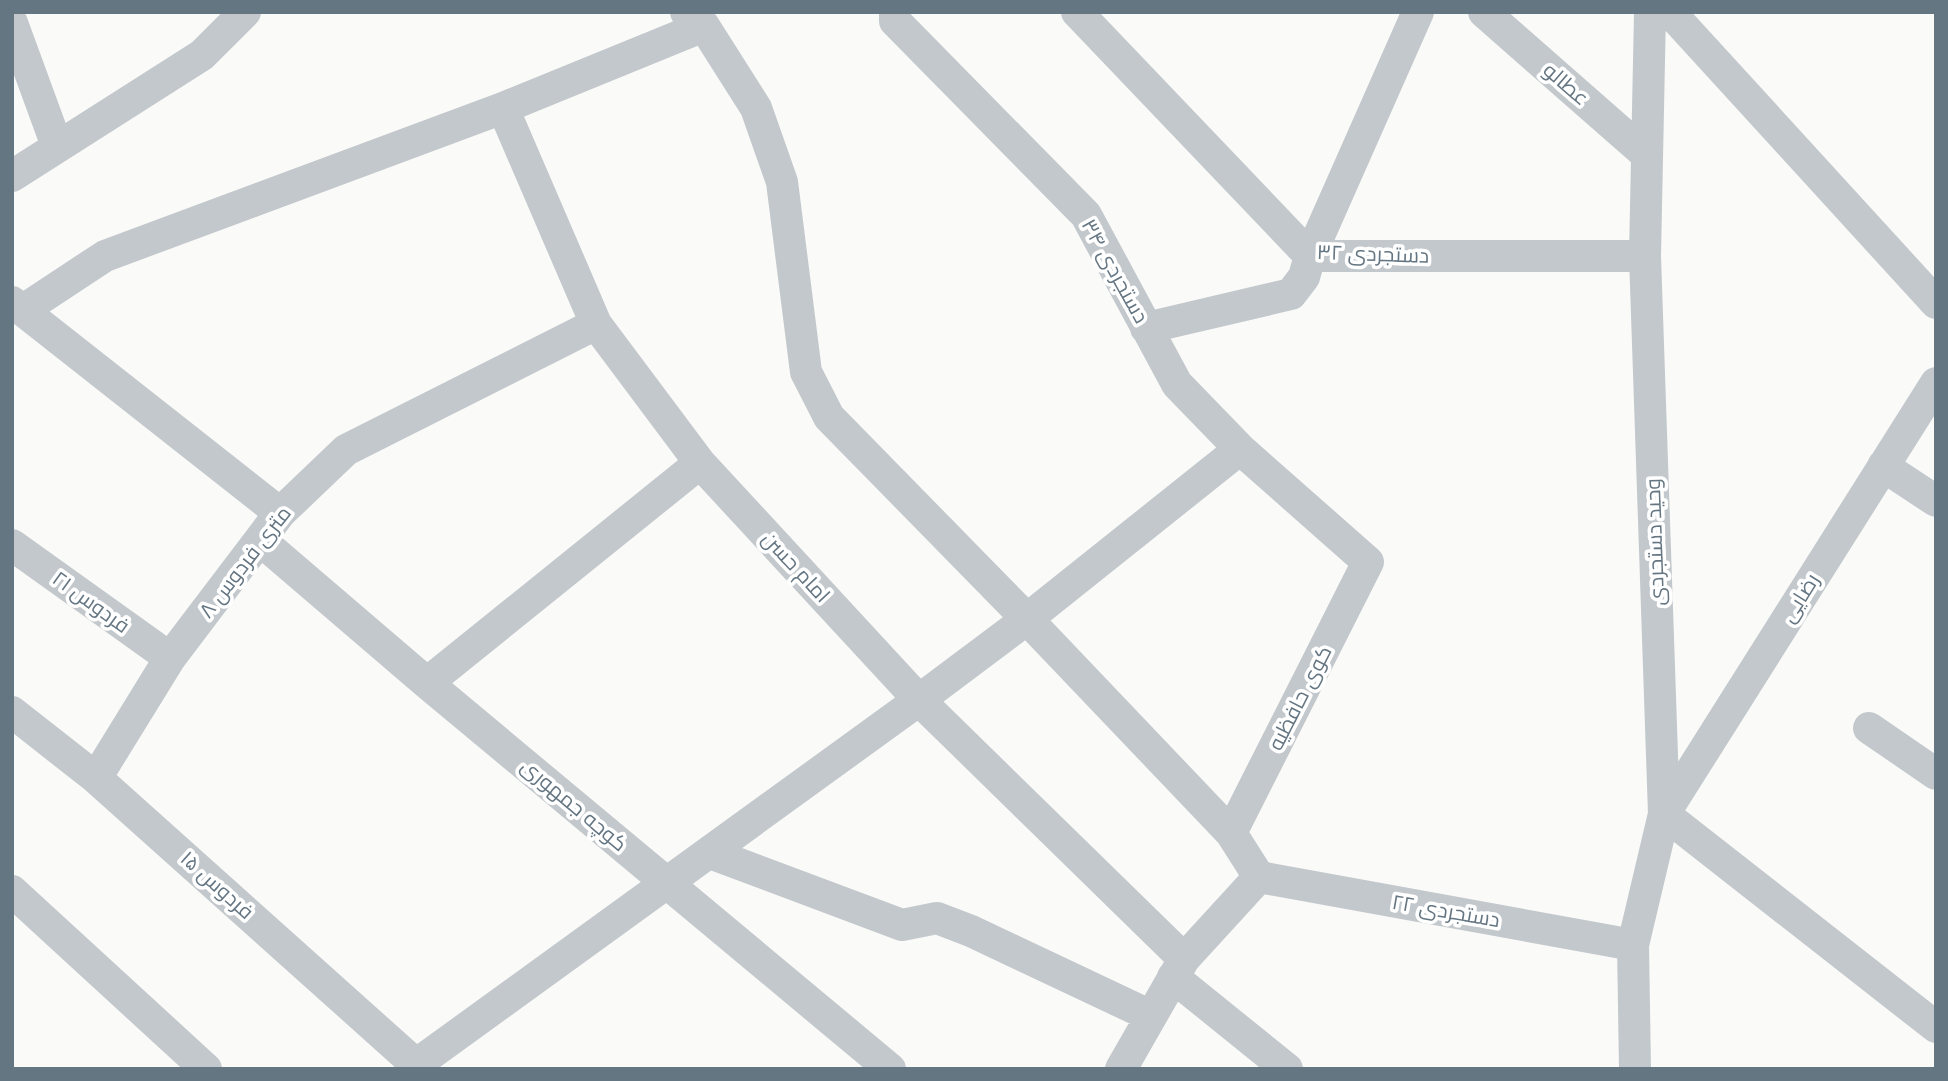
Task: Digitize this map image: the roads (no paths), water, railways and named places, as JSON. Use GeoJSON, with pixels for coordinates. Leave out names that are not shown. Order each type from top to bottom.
{"type":"FeatureCollection","features":[{"type":"Feature","properties":{"kind":"street"},"geometry":{"type":"LineString","coordinates":[[12,176],[202,55],[245,12]]}},
{"type":"Feature","properties":{"kind":"street","name":"دستجردی ۳۴"},"geometry":{"type":"LineString","coordinates":[[895,12],[895,21],[1086,215],[1177,384],[1240,449],[1368,562]]}},
{"type":"Feature","properties":{"kind":"street","name":"دستجردی ۳۲"},"geometry":{"type":"LineString","coordinates":[[1077,12],[1310,256],[1645,256]]}},
{"type":"Feature","properties":{"kind":"street"},"geometry":{"type":"LineString","coordinates":[[1146,328],[1291,294],[1304,277],[1310,256],[1418,12]]}},
{"type":"Feature","properties":{"kind":"street","name":"عطالو"},"geometry":{"type":"LineString","coordinates":[[1485,12],[1647,155]]}},
{"type":"Feature","properties":{"kind":"street","name":"وحید دستجردی"},"geometry":{"type":"LineString","coordinates":[[1636,1069],[1633,945],[1664,814],[1645,256],[1650,12]]}},
{"type":"Feature","properties":{"kind":"street"},"geometry":{"type":"LineString","coordinates":[[1670,12],[1936,303]]}},
{"type":"Feature","properties":{"kind":"street"},"geometry":{"type":"LineString","coordinates":[[280,513],[18,306],[105,256],[503,107],[695,19],[756,108],[782,181],[806,372],[829,417],[1231,833],[1259,877],[1179,968],[1121,1069]]}},
{"type":"Feature","properties":{"kind":"street"},"geometry":{"type":"LineString","coordinates":[[12,23],[57,146]]}},
{"type":"Feature","properties":{"kind":"street","name":"امام حسن"},"geometry":{"type":"LineString","coordinates":[[503,107],[596,324],[700,463],[919,701],[1179,968],[1287,1069]]}},
{"type":"Feature","properties":{"kind":"street","name":"۸ متری فردوس"},"geometry":{"type":"LineString","coordinates":[[96,778],[170,658],[280,513],[346,450],[596,324]]}},
{"type":"Feature","properties":{"kind":"street","name":"رضایی"},"geometry":{"type":"LineString","coordinates":[[1664,814],[1936,383]]}},
{"type":"Feature","properties":{"kind":"street"},"geometry":{"type":"LineString","coordinates":[[416,1067],[919,701],[1027,619],[1240,449]]}},
{"type":"Feature","properties":{"kind":"street"},"geometry":{"type":"LineString","coordinates":[[428,683],[700,463]]}},
{"type":"Feature","properties":{"kind":"street"},"geometry":{"type":"LineString","coordinates":[[1883,466],[1936,501]]}},
{"type":"Feature","properties":{"kind":"street","name":"کوچه جمهوری"},"geometry":{"type":"LineString","coordinates":[[260,540],[890,1069]]}},
{"type":"Feature","properties":{"kind":"street","name":"فردوس ۲۱"},"geometry":{"type":"LineString","coordinates":[[12,545],[170,658]]}},
{"type":"Feature","properties":{"kind":"street","name":"کوی حافظیه"},"geometry":{"type":"LineString","coordinates":[[1231,833],[1368,562]]}},
{"type":"Feature","properties":{"kind":"street","name":"فردوس ۱۵"},"geometry":{"type":"LineString","coordinates":[[12,712],[96,778],[416,1067]]}},
{"type":"Feature","properties":{"kind":"street"},"geometry":{"type":"LineString","coordinates":[[1869,728],[1936,774]]}},
{"type":"Feature","properties":{"kind":"street"},"geometry":{"type":"LineString","coordinates":[[1664,814],[1936,1027]]}},
{"type":"Feature","properties":{"kind":"street"},"geometry":{"type":"LineString","coordinates":[[710,853],[902,925],[937,918],[959,926],[1151,1016]]}},
{"type":"Feature","properties":{"kind":"street","name":"دستجردی ۲۲"},"geometry":{"type":"LineString","coordinates":[[1259,877],[1633,945]]}},
{"type":"Feature","properties":{"kind":"street"},"geometry":{"type":"LineString","coordinates":[[12,891],[206,1069]]}}]}
